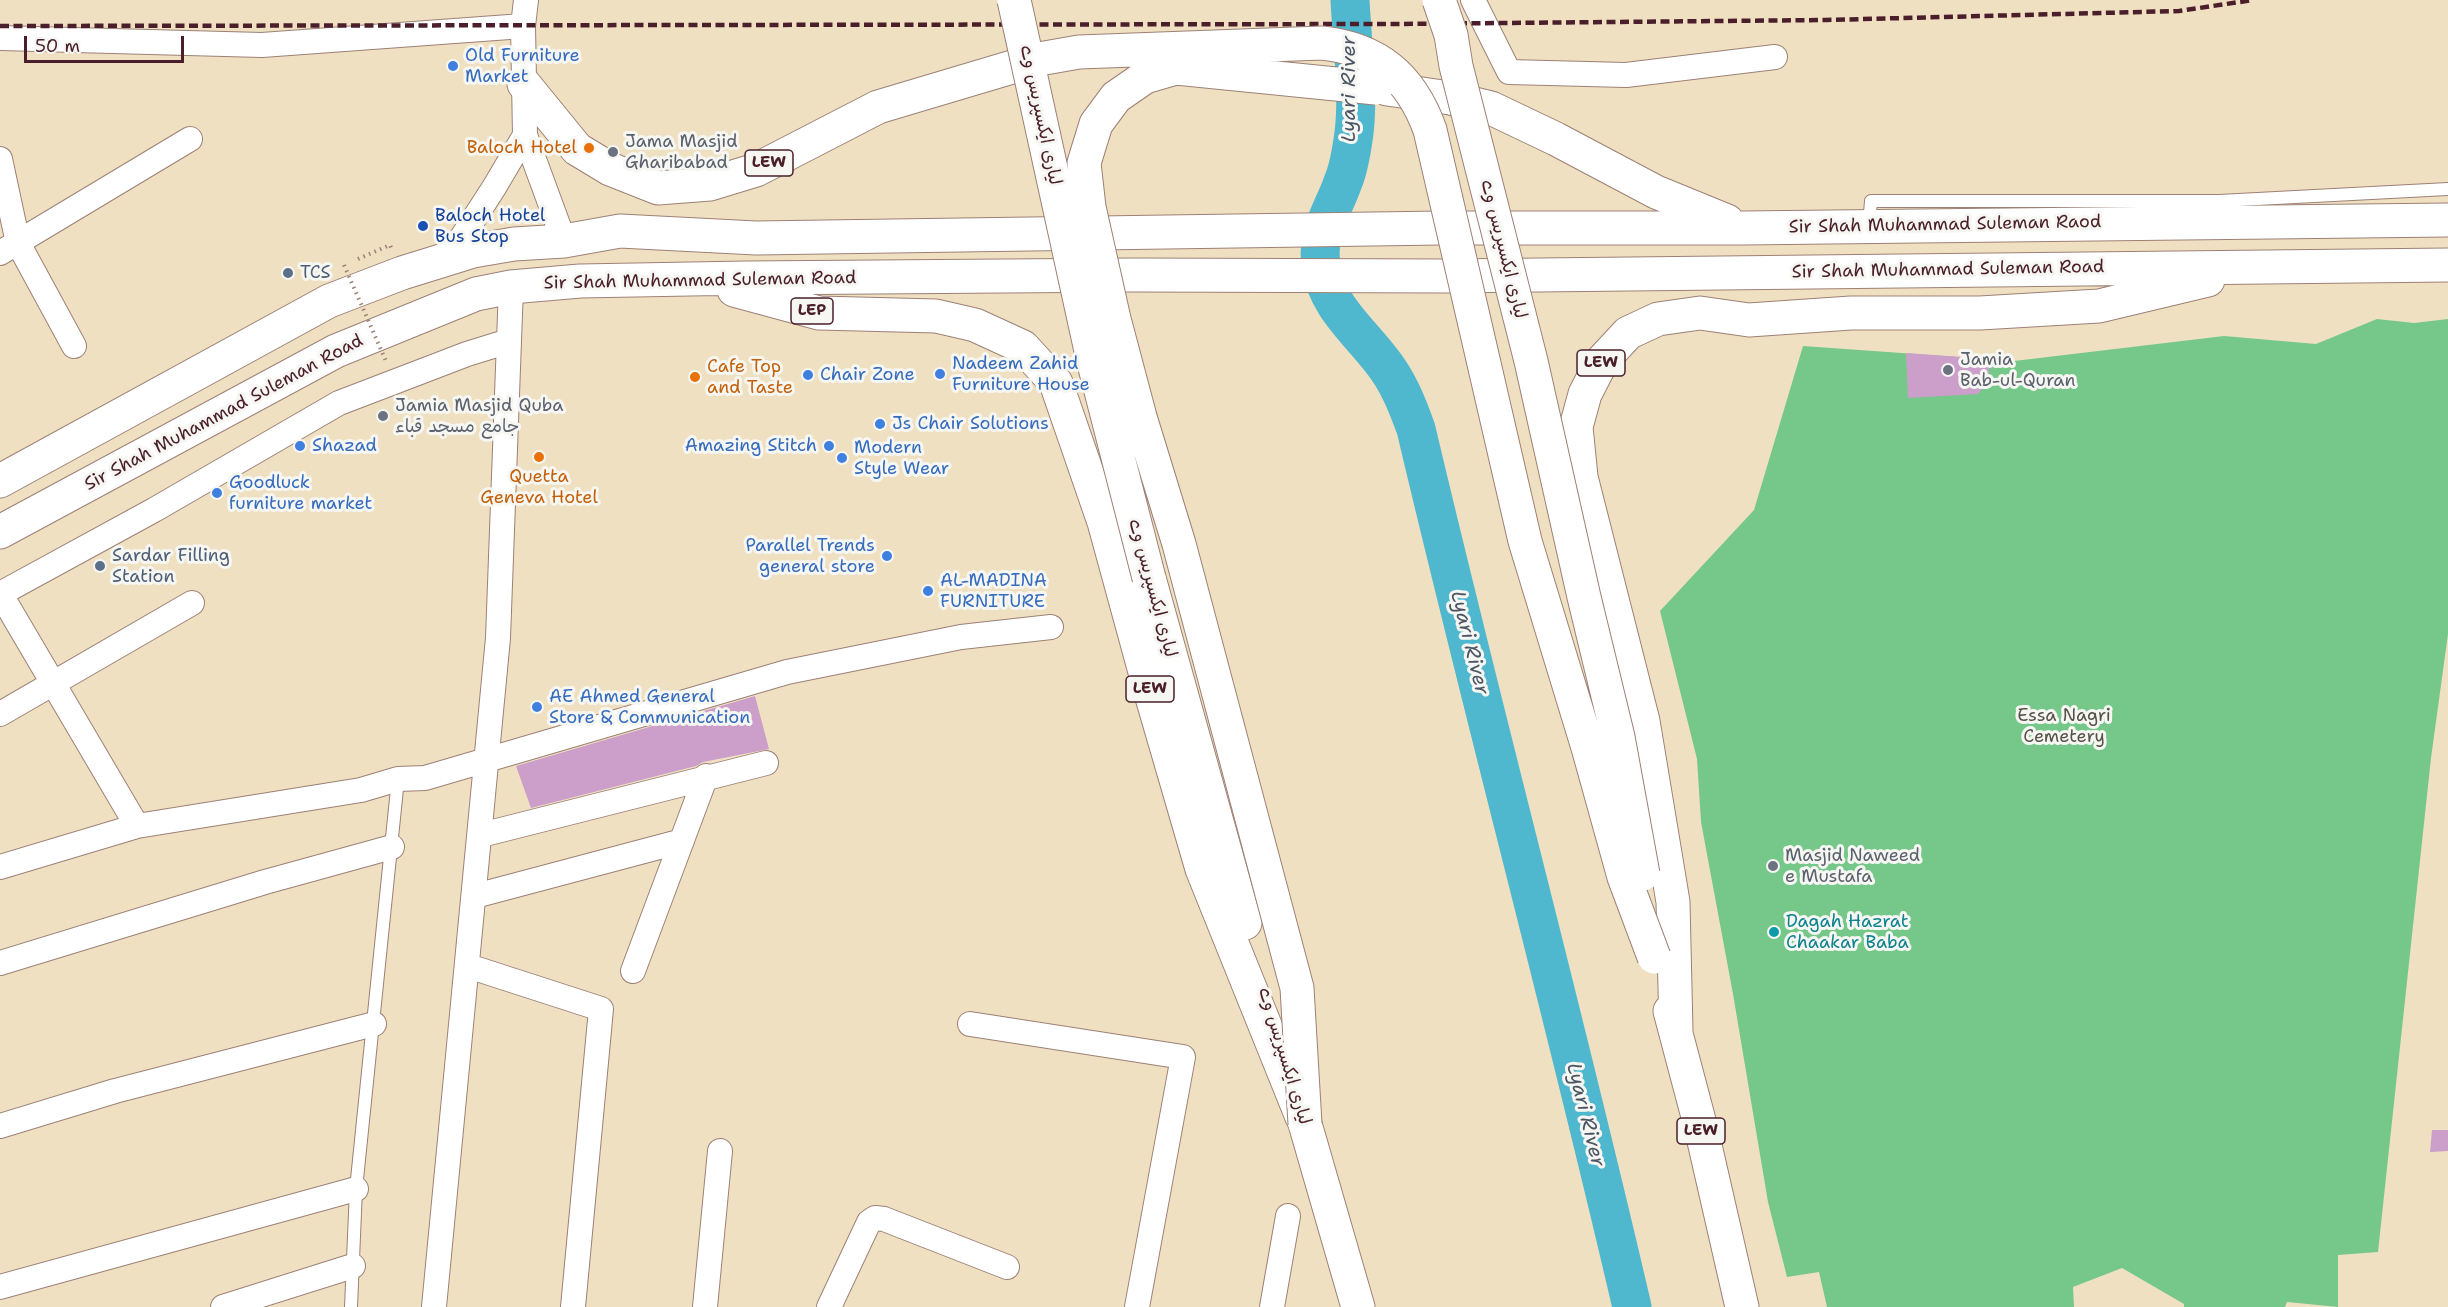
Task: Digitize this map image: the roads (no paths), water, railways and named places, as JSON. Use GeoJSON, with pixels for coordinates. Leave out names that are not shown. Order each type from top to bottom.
{"type":"FeatureCollection","features":[{"type":"Feature","properties":{"kind":"highway","name":"لیاری ایکسپریس وے"},"geometry":{"type":"LineString","coordinates":[[1014,0],[1094,360],[1146,566],[1223,850],[1358,1307]]}},
{"type":"Feature","properties":{"kind":"highway","name":"لیاری ایکسپریس وے"},"geometry":{"type":"LineString","coordinates":[[1439,0],[1451,35],[1456,66],[1531,361],[1618,736],[1642,868],[1654,957],[1677,1031],[1742,1307]]}},
{"type":"Feature","properties":{"kind":"highway","name":"LEW"},"geometry":{"type":"LineString","coordinates":[[524,84],[577,150],[610,169],[658,188],[710,184],[756,170],[878,107],[1039,59],[1079,52],[1322,43],[1347,46],[1364,52],[1401,76],[1421,105],[1430,130],[1525,541],[1589,751],[1624,877],[1654,957]]}},
{"type":"Feature","properties":{"kind":"highway","name":"LEW"},"geometry":{"type":"LineString","coordinates":[[1305,1124],[1296,988],[1192,590],[1140,417],[1114,319],[1089,207],[1084,163],[1096,124],[1116,97],[1145,77],[1176,68],[1376,88],[1450,98],[1491,108],[1656,192],[1743,228]]}},
{"type":"Feature","properties":{"kind":"highway"},"geometry":{"type":"LineString","coordinates":[[0,481],[329,301],[402,273],[473,251],[514,244],[564,241],[620,231],[710,184]]}},
{"type":"Feature","properties":{"kind":"highway","name":"Sir Shah Muhammad Suleman Raod"},"geometry":{"type":"LineString","coordinates":[[620,231],[756,238],[1441,228],[1743,228],[2448,219]]}},
{"type":"Feature","properties":{"kind":"highway"},"geometry":{"type":"LineString","coordinates":[[511,287],[514,244]]}},
{"type":"Feature","properties":{"kind":"highway","name":"Sir Shah Muhammad Suleman Road"},"geometry":{"type":"LineString","coordinates":[[0,532],[336,351],[476,294],[511,287],[580,281],[693,279],[1134,275],[1448,276],[2448,265]]}},
{"type":"Feature","properties":{"kind":"highway","name":"LEW"},"geometry":{"type":"LineString","coordinates":[[1677,1031],[1673,902],[1643,720],[1581,477],[1576,427],[1585,394],[1602,361],[1628,333],[1658,319],[1700,313],[1749,320],[1851,312],[1980,313],[2099,306],[2262,266]]}},
{"type":"Feature","properties":{"kind":"highway","name":"LEP"},"geometry":{"type":"LineString","coordinates":[[693,279],[819,313],[936,316]]}},
{"type":"Feature","properties":{"kind":"highway","name":"LEW"},"geometry":{"type":"LineString","coordinates":[[936,316],[975,325],[1023,347],[1056,383],[1104,522],[1202,869],[1305,1124]]}},
{"type":"Feature","properties":{"kind":"street"},"geometry":{"type":"LineString","coordinates":[[526,0],[523,26],[525,135],[564,241]]}},
{"type":"Feature","properties":{"kind":"street"},"geometry":{"type":"LineString","coordinates":[[1473,0],[1509,72],[1626,75],[1775,57]]}},
{"type":"Feature","properties":{"kind":"street"},"geometry":{"type":"LineString","coordinates":[[0,38],[262,45],[523,26]]}},
{"type":"Feature","properties":{"kind":"street"},"geometry":{"type":"LineString","coordinates":[[448,259],[525,135]]}},
{"type":"Feature","properties":{"kind":"street"},"geometry":{"type":"LineString","coordinates":[[9,248],[190,140]]}},
{"type":"Feature","properties":{"kind":"street"},"geometry":{"type":"LineString","coordinates":[[0,159],[9,248],[74,346]]}},
{"type":"Feature","properties":{"kind":"street"},"geometry":{"type":"LineString","coordinates":[[434,1307],[481,835],[498,638],[511,287]]}},
{"type":"Feature","properties":{"kind":"street"},"geometry":{"type":"LineString","coordinates":[[137,826],[0,593],[154,510],[339,403],[467,354],[509,341]]}},
{"type":"Feature","properties":{"kind":"street"},"geometry":{"type":"LineString","coordinates":[[0,714],[192,603]]}},
{"type":"Feature","properties":{"kind":"street"},"geometry":{"type":"LineString","coordinates":[[0,867],[137,826],[361,790],[398,779],[425,777],[787,672],[961,637],[1051,627]]}},
{"type":"Feature","properties":{"kind":"street"},"geometry":{"type":"LineString","coordinates":[[481,835],[706,776],[766,763]]}},
{"type":"Feature","properties":{"kind":"street"},"geometry":{"type":"LineString","coordinates":[[633,971],[706,776]]}},
{"type":"Feature","properties":{"kind":"street"},"geometry":{"type":"LineString","coordinates":[[475,896],[682,841]]}},
{"type":"Feature","properties":{"kind":"street"},"geometry":{"type":"LineString","coordinates":[[0,963],[265,882],[392,847]]}},
{"type":"Feature","properties":{"kind":"street"},"geometry":{"type":"LineString","coordinates":[[468,966],[601,1009],[573,1307]]}},
{"type":"Feature","properties":{"kind":"street"},"geometry":{"type":"LineString","coordinates":[[0,1126],[115,1092],[374,1024]]}},
{"type":"Feature","properties":{"kind":"street"},"geometry":{"type":"LineString","coordinates":[[970,1024],[1183,1057],[1137,1307]]}},
{"type":"Feature","properties":{"kind":"street"},"geometry":{"type":"LineString","coordinates":[[705,1307],[720,1151]]}},
{"type":"Feature","properties":{"kind":"street"},"geometry":{"type":"LineString","coordinates":[[0,1287],[356,1189]]}},
{"type":"Feature","properties":{"kind":"street"},"geometry":{"type":"LineString","coordinates":[[1272,1307],[1288,1216]]}},
{"type":"Feature","properties":{"kind":"street"},"geometry":{"type":"LineString","coordinates":[[829,1307],[869,1222],[875,1218],[884,1219],[1007,1267]]}},
{"type":"Feature","properties":{"kind":"street"},"geometry":{"type":"LineString","coordinates":[[223,1307],[354,1266]]}},
{"type":"Feature","properties":{"kind":"lane"},"geometry":{"type":"LineString","coordinates":[[1869,226],[1871,201],[2219,201],[2448,189]]}},
{"type":"Feature","properties":{"kind":"lane"},"geometry":{"type":"LineString","coordinates":[[351,1307],[356,1189],[398,779]]}},
{"type":"Feature","properties":{"kind":"waterway","name":"Lyari River"},"geometry":{"type":"LineString","coordinates":[[1350,0],[1355,84],[1354,133],[1347,171],[1323,231],[1320,253],[1324,279],[1336,305],[1381,360],[1397,384],[1416,429],[1632,1307]]}},
{"type":"Feature","properties":{"kind":"railway"},"geometry":{"type":"LineString","coordinates":[[0,26],[1395,24],[1826,20],[2179,11],[2253,0]]}},
{"type":"Feature","properties":{"kind":"place","name":"Old Furniture Market"},"geometry":{"type":"Point","coordinates":[453,66]}},
{"type":"Feature","properties":{"kind":"place","name":"Baloch Hotel"},"geometry":{"type":"Point","coordinates":[589,148]}},
{"type":"Feature","properties":{"kind":"place","name":"Jama Masjid Gharibabad"},"geometry":{"type":"Point","coordinates":[613,152]}},
{"type":"Feature","properties":{"kind":"place","name":"Baloch Hotel Bus Stop"},"geometry":{"type":"Point","coordinates":[423,226]}},
{"type":"Feature","properties":{"kind":"place","name":"TCS"},"geometry":{"type":"Point","coordinates":[288,273]}},
{"type":"Feature","properties":{"kind":"place","name":"Jamia Bab-ul-Quran"},"geometry":{"type":"Point","coordinates":[1948,370]}},
{"type":"Feature","properties":{"kind":"place","name":"Nadeem Zahid Furniture House"},"geometry":{"type":"Point","coordinates":[940,374]}},
{"type":"Feature","properties":{"kind":"place","name":"Chair Zone"},"geometry":{"type":"Point","coordinates":[808,375]}},
{"type":"Feature","properties":{"kind":"place","name":"Cafe Top and Taste"},"geometry":{"type":"Point","coordinates":[695,377]}},
{"type":"Feature","properties":{"kind":"place","name":"Jamia Masjid Quba جامع مسجد قباء"},"geometry":{"type":"Point","coordinates":[383,416]}},
{"type":"Feature","properties":{"kind":"place","name":"Js Chair Solutions"},"geometry":{"type":"Point","coordinates":[880,424]}},
{"type":"Feature","properties":{"kind":"place","name":"Shazad"},"geometry":{"type":"Point","coordinates":[300,446]}},
{"type":"Feature","properties":{"kind":"place","name":"Amazing Stitch"},"geometry":{"type":"Point","coordinates":[829,446]}},
{"type":"Feature","properties":{"kind":"place","name":"Quetta Geneva Hotel"},"geometry":{"type":"Point","coordinates":[539,457]}},
{"type":"Feature","properties":{"kind":"place","name":"Modern Style Wear"},"geometry":{"type":"Point","coordinates":[842,458]}},
{"type":"Feature","properties":{"kind":"place","name":"Goodluck furniture market"},"geometry":{"type":"Point","coordinates":[217,493]}},
{"type":"Feature","properties":{"kind":"place","name":"Parallel Trends general store"},"geometry":{"type":"Point","coordinates":[887,556]}},
{"type":"Feature","properties":{"kind":"place","name":"Sardar Filling Station"},"geometry":{"type":"Point","coordinates":[100,566]}},
{"type":"Feature","properties":{"kind":"place","name":"AL-MADINA FURNITURE"},"geometry":{"type":"Point","coordinates":[928,591]}},
{"type":"Feature","properties":{"kind":"place","name":"AE Ahmed General Store & Communication"},"geometry":{"type":"Point","coordinates":[537,707]}},
{"type":"Feature","properties":{"kind":"place","name":"Masjid Naweed e Mustafa"},"geometry":{"type":"Point","coordinates":[1773,866]}},
{"type":"Feature","properties":{"kind":"place","name":"Dagah Hazrat Chaakar Baba"},"geometry":{"type":"Point","coordinates":[1774,932]}},
{"type":"Feature","properties":{"kind":"park label","name":"Essa Nagri Cemetery"},"geometry":{"type":"Point","coordinates":[2064,726]}}]}
